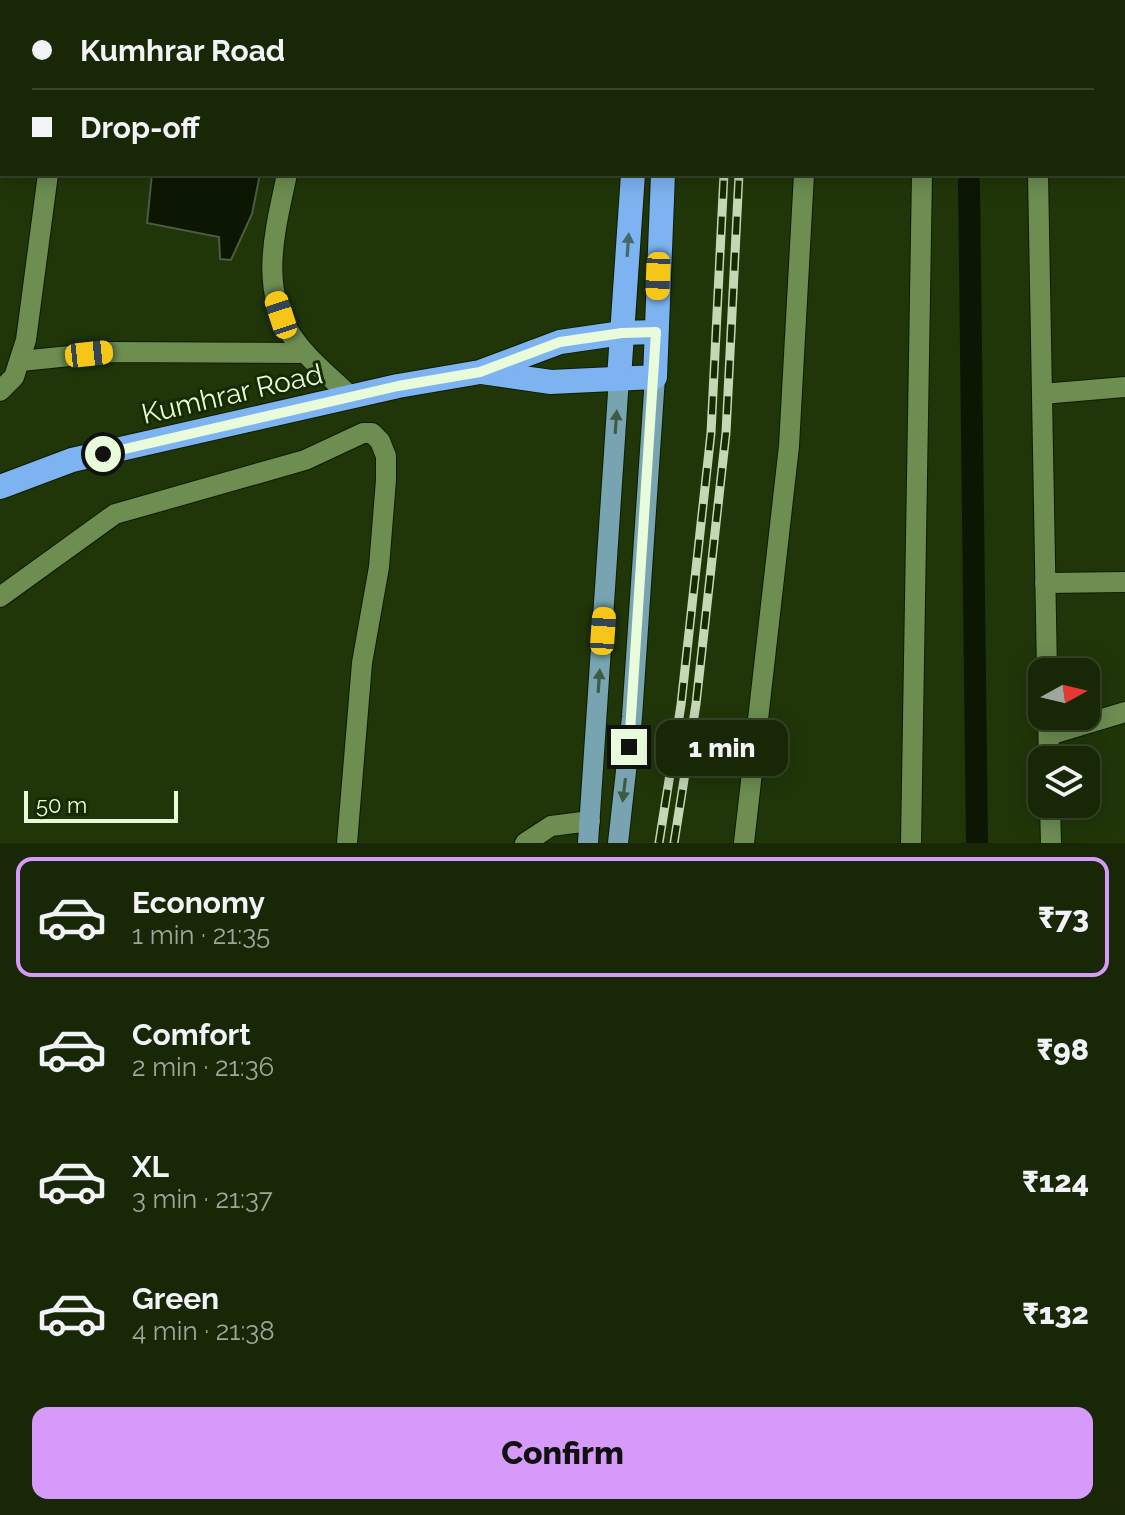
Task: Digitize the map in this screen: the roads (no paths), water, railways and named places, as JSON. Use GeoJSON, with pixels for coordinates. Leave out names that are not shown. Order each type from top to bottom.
{"type":"FeatureCollection","features":[{"type":"Feature","properties":{"kind":"highway"},"geometry":{"type":"LineString","coordinates":[[619,378],[633,176]]}},
{"type":"Feature","properties":{"kind":"highway"},"geometry":{"type":"LineString","coordinates":[[655,377],[663,176]]}},
{"type":"Feature","properties":{"kind":"highway","name":"Kumhrar Road"},"geometry":{"type":"LineString","coordinates":[[0,487],[72,460],[398,386],[480,372],[560,342],[622,333],[656,332]]}},
{"type":"Feature","properties":{"kind":"highway","name":"Kumhrar Road"},"geometry":{"type":"LineString","coordinates":[[480,372],[551,382],[655,377]]}},
{"type":"Feature","properties":{"kind":"main road"},"geometry":{"type":"LineString","coordinates":[[618,843],[632,717],[655,377]]}},
{"type":"Feature","properties":{"kind":"main road"},"geometry":{"type":"LineString","coordinates":[[588,843],[619,378]]}},
{"type":"Feature","properties":{"kind":"street"},"geometry":{"type":"LineString","coordinates":[[0,391],[14,377],[21,361],[32,309],[48,176]]}},
{"type":"Feature","properties":{"kind":"street"},"geometry":{"type":"LineString","coordinates":[[287,176],[274,236],[271,276],[281,315],[290,334],[305,353],[352,398]]}},
{"type":"Feature","properties":{"kind":"street"},"geometry":{"type":"LineString","coordinates":[[744,843],[789,446],[804,176]]}},
{"type":"Feature","properties":{"kind":"street"},"geometry":{"type":"LineString","coordinates":[[911,843],[922,176]]}},
{"type":"Feature","properties":{"kind":"street"},"geometry":{"type":"LineString","coordinates":[[1038,176],[1047,658]]}},
{"type":"Feature","properties":{"kind":"street"},"geometry":{"type":"LineString","coordinates":[[21,361],[109,352],[305,353]]}},
{"type":"Feature","properties":{"kind":"street"},"geometry":{"type":"LineString","coordinates":[[1042,394],[1125,387]]}},
{"type":"Feature","properties":{"kind":"street"},"geometry":{"type":"LineString","coordinates":[[0,597],[115,514],[305,460],[363,433],[372,433],[380,441],[386,456],[386,480],[379,567],[362,663],[347,843]]}},
{"type":"Feature","properties":{"kind":"street"},"geometry":{"type":"LineString","coordinates":[[1045,583],[1125,582]]}},
{"type":"Feature","properties":{"kind":"street"},"geometry":{"type":"LineString","coordinates":[[1100,717],[1125,712]]}},
{"type":"Feature","properties":{"kind":"street"},"geometry":{"type":"LineString","coordinates":[[1050,818],[1051,843]]}},
{"type":"Feature","properties":{"kind":"street"},"geometry":{"type":"LineString","coordinates":[[525,843],[551,826],[590,821]]}},
{"type":"Feature","properties":{"kind":"waterway"},"geometry":{"type":"LineString","coordinates":[[969,183],[977,843]]}},
{"type":"Feature","properties":{"kind":"railway"},"geometry":{"type":"LineString","coordinates":[[659,843],[681,705],[711,433],[724,176]]}},
{"type":"Feature","properties":{"kind":"railway"},"geometry":{"type":"LineString","coordinates":[[674,843],[696,704],[726,433],[739,176]]}}]}
